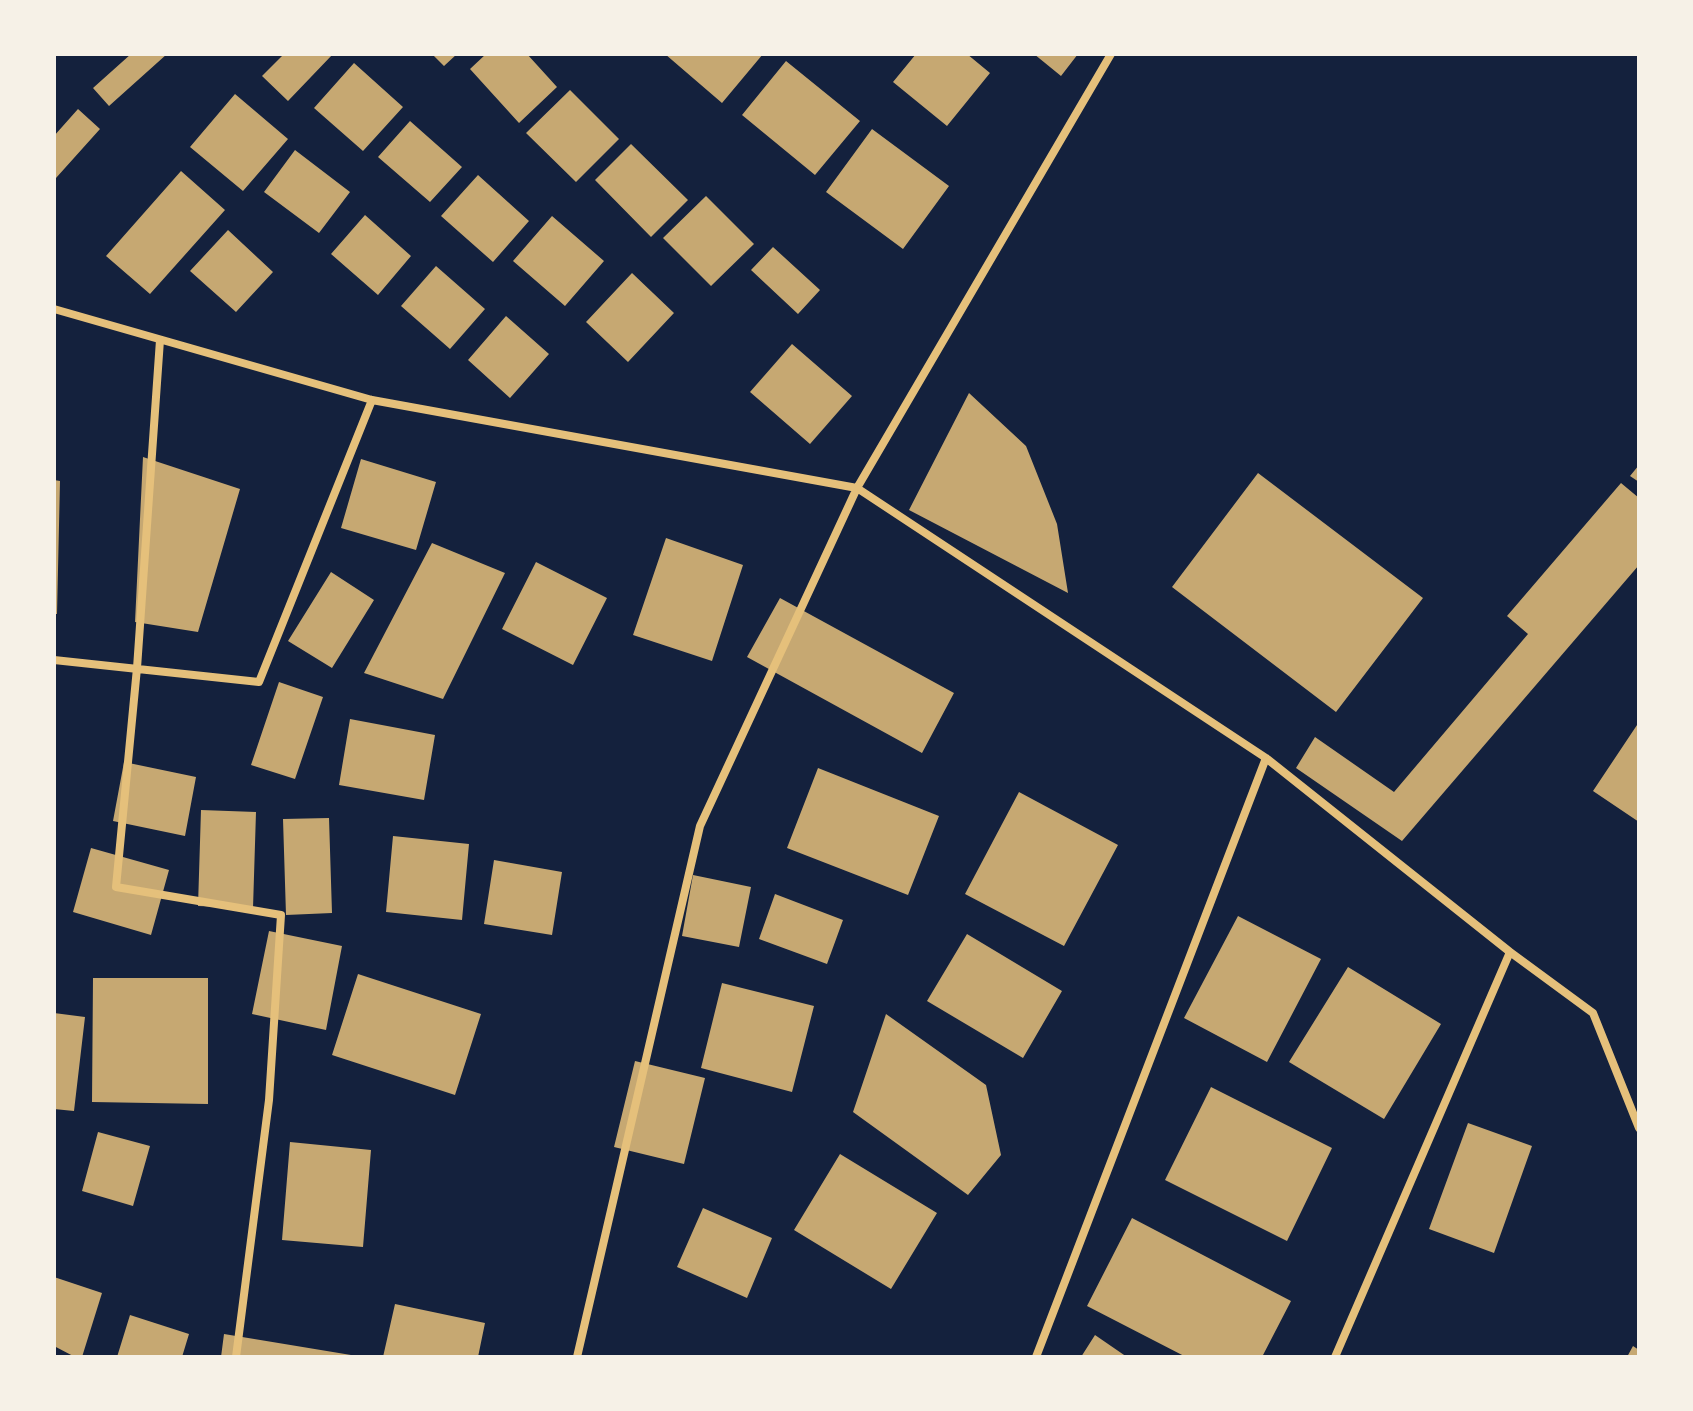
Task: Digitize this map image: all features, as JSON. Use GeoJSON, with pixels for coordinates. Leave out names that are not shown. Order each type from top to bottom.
{"type":"FeatureCollection","features":[{"type":"Feature","properties":{"kind":"street"},"geometry":{"type":"LineString","coordinates":[[577,1357],[700,826],[857,488],[1111,54]]}},
{"type":"Feature","properties":{"kind":"street"},"geometry":{"type":"LineString","coordinates":[[54,309],[372,400],[857,488],[1266,758],[1510,952],[1593,1013],[1639,1128]]}},
{"type":"Feature","properties":{"kind":"street"},"geometry":{"type":"LineString","coordinates":[[160,340],[137,668],[116,887],[281,915],[269,1100],[236,1357]]}},
{"type":"Feature","properties":{"kind":"street"},"geometry":{"type":"LineString","coordinates":[[54,660],[259,682],[372,400]]}},
{"type":"Feature","properties":{"kind":"street"},"geometry":{"type":"LineString","coordinates":[[1036,1357],[1266,758]]}},
{"type":"Feature","properties":{"kind":"street"},"geometry":{"type":"LineString","coordinates":[[1335,1357],[1510,952]]}},
{"type":"Feature","properties":{"kind":"building"},"geometry":{"type":"Polygon","coordinates":[[[131,54],[167,54],[109,106],[93,88],[131,54]]]}},
{"type":"Feature","properties":{"kind":"building"},"geometry":{"type":"Polygon","coordinates":[[[284,54],[333,54],[288,101],[262,76],[284,54]]]}},
{"type":"Feature","properties":{"kind":"building"},"geometry":{"type":"Polygon","coordinates":[[[432,54],[457,54],[444,66],[432,54]]]}},
{"type":"Feature","properties":{"kind":"building"},"geometry":{"type":"Polygon","coordinates":[[[486,54],[527,54],[557,87],[519,123],[470,69],[486,54]]]}},
{"type":"Feature","properties":{"kind":"building"},"geometry":{"type":"Polygon","coordinates":[[[665,54],[763,54],[722,103],[665,54]]]}},
{"type":"Feature","properties":{"kind":"building"},"geometry":{"type":"Polygon","coordinates":[[[916,54],[967,54],[990,73],[947,126],[893,82],[916,54]]]}},
{"type":"Feature","properties":{"kind":"building"},"geometry":{"type":"Polygon","coordinates":[[[1034,54],[1078,54],[1061,76],[1034,54]]]}},
{"type":"Feature","properties":{"kind":"building"},"geometry":{"type":"Polygon","coordinates":[[[786,61],[860,121],[815,175],[742,115],[786,61]]]}},
{"type":"Feature","properties":{"kind":"building"},"geometry":{"type":"Polygon","coordinates":[[[354,63],[403,107],[363,151],[314,108],[354,63]]]}},
{"type":"Feature","properties":{"kind":"building"},"geometry":{"type":"Polygon","coordinates":[[[570,90],[619,139],[576,182],[526,133],[570,90]]]}},
{"type":"Feature","properties":{"kind":"building"},"geometry":{"type":"Polygon","coordinates":[[[235,94],[288,139],[243,191],[190,147],[235,94]]]}},
{"type":"Feature","properties":{"kind":"building"},"geometry":{"type":"Polygon","coordinates":[[[78,109],[100,129],[56,178],[54,136],[78,109]]]}},
{"type":"Feature","properties":{"kind":"building"},"geometry":{"type":"Polygon","coordinates":[[[410,121],[462,167],[430,202],[378,157],[410,121]]]}},
{"type":"Feature","properties":{"kind":"building"},"geometry":{"type":"Polygon","coordinates":[[[872,129],[949,186],[903,249],[826,192],[872,129]]]}},
{"type":"Feature","properties":{"kind":"building"},"geometry":{"type":"Polygon","coordinates":[[[631,144],[688,200],[651,237],[595,180],[631,144]]]}},
{"type":"Feature","properties":{"kind":"building"},"geometry":{"type":"Polygon","coordinates":[[[295,150],[350,192],[319,233],[264,192],[295,150]]]}},
{"type":"Feature","properties":{"kind":"building"},"geometry":{"type":"Polygon","coordinates":[[[181,171],[225,210],[150,294],[106,256],[181,171]]]}},
{"type":"Feature","properties":{"kind":"building"},"geometry":{"type":"Polygon","coordinates":[[[478,175],[529,221],[493,262],[441,216],[478,175]]]}},
{"type":"Feature","properties":{"kind":"building"},"geometry":{"type":"Polygon","coordinates":[[[706,196],[754,244],[711,286],[663,238],[706,196]]]}},
{"type":"Feature","properties":{"kind":"building"},"geometry":{"type":"Polygon","coordinates":[[[365,215],[411,256],[378,295],[331,254],[365,215]]]}},
{"type":"Feature","properties":{"kind":"building"},"geometry":{"type":"Polygon","coordinates":[[[552,216],[604,261],[565,306],[513,261],[552,216]]]}},
{"type":"Feature","properties":{"kind":"building"},"geometry":{"type":"Polygon","coordinates":[[[228,230],[273,272],[236,312],[190,271],[228,230]]]}},
{"type":"Feature","properties":{"kind":"building"},"geometry":{"type":"Polygon","coordinates":[[[773,247],[820,290],[798,314],[751,270],[773,247]]]}},
{"type":"Feature","properties":{"kind":"building"},"geometry":{"type":"Polygon","coordinates":[[[436,266],[485,309],[450,349],[401,306],[436,266]]]}},
{"type":"Feature","properties":{"kind":"building"},"geometry":{"type":"Polygon","coordinates":[[[632,273],[674,313],[628,362],[586,322],[632,273]]]}},
{"type":"Feature","properties":{"kind":"building"},"geometry":{"type":"Polygon","coordinates":[[[506,316],[549,354],[510,398],[468,360],[506,316]]]}},
{"type":"Feature","properties":{"kind":"building"},"geometry":{"type":"Polygon","coordinates":[[[792,344],[852,396],[810,444],[750,392],[792,344]]]}},
{"type":"Feature","properties":{"kind":"building"},"geometry":{"type":"Polygon","coordinates":[[[969,393],[1026,446],[1057,524],[1068,593],[909,510],[969,393]]]}},
{"type":"Feature","properties":{"kind":"building"},"geometry":{"type":"Polygon","coordinates":[[[143,457],[240,489],[198,632],[135,622],[143,457]]]}},
{"type":"Feature","properties":{"kind":"building"},"geometry":{"type":"Polygon","coordinates":[[[361,459],[436,482],[416,550],[341,528],[361,459]]]}},
{"type":"Feature","properties":{"kind":"building"},"geometry":{"type":"Polygon","coordinates":[[[1639,465],[1639,482],[1630,476],[1639,465]]]}},
{"type":"Feature","properties":{"kind":"building"},"geometry":{"type":"Polygon","coordinates":[[[1258,473],[1423,598],[1336,712],[1172,587],[1258,473]]]}},
{"type":"Feature","properties":{"kind":"building"},"geometry":{"type":"Polygon","coordinates":[[[54,480],[60,481],[57,614],[54,614],[54,480]]]}},
{"type":"Feature","properties":{"kind":"building"},"geometry":{"type":"Polygon","coordinates":[[[1621,483],[1639,498],[1639,565],[1402,841],[1296,768],[1315,737],[1394,792],[1528,634],[1507,616],[1621,483]]]}},
{"type":"Feature","properties":{"kind":"building"},"geometry":{"type":"Polygon","coordinates":[[[666,538],[743,565],[712,661],[633,635],[666,538]]]}},
{"type":"Feature","properties":{"kind":"building"},"geometry":{"type":"Polygon","coordinates":[[[432,543],[505,573],[443,699],[364,673],[432,543]]]}},
{"type":"Feature","properties":{"kind":"building"},"geometry":{"type":"Polygon","coordinates":[[[536,562],[607,598],[573,665],[502,629],[536,562]]]}},
{"type":"Feature","properties":{"kind":"building"},"geometry":{"type":"Polygon","coordinates":[[[331,572],[374,600],[332,668],[288,641],[331,572]]]}},
{"type":"Feature","properties":{"kind":"building"},"geometry":{"type":"Polygon","coordinates":[[[780,598],[954,693],[922,753],[747,657],[780,598]]]}},
{"type":"Feature","properties":{"kind":"building"},"geometry":{"type":"Polygon","coordinates":[[[279,682],[323,697],[295,779],[251,765],[279,682]]]}},
{"type":"Feature","properties":{"kind":"building"},"geometry":{"type":"Polygon","coordinates":[[[350,719],[435,735],[424,800],[339,785],[350,719]]]}},
{"type":"Feature","properties":{"kind":"building"},"geometry":{"type":"Polygon","coordinates":[[[1639,722],[1639,822],[1593,791],[1639,722]]]}},
{"type":"Feature","properties":{"kind":"building"},"geometry":{"type":"Polygon","coordinates":[[[124,762],[196,777],[185,836],[113,821],[124,762]]]}},
{"type":"Feature","properties":{"kind":"building"},"geometry":{"type":"Polygon","coordinates":[[[818,768],[939,816],[908,895],[787,848],[818,768]]]}},
{"type":"Feature","properties":{"kind":"building"},"geometry":{"type":"Polygon","coordinates":[[[1019,792],[1118,845],[1064,946],[965,894],[1019,792]]]}},
{"type":"Feature","properties":{"kind":"building"},"geometry":{"type":"Polygon","coordinates":[[[201,810],[256,812],[253,908],[198,906],[201,810]]]}},
{"type":"Feature","properties":{"kind":"building"},"geometry":{"type":"Polygon","coordinates":[[[329,818],[332,913],[286,915],[283,819],[329,818]]]}},
{"type":"Feature","properties":{"kind":"building"},"geometry":{"type":"Polygon","coordinates":[[[393,836],[469,844],[462,920],[386,912],[393,836]]]}},
{"type":"Feature","properties":{"kind":"building"},"geometry":{"type":"Polygon","coordinates":[[[91,848],[169,870],[151,935],[73,912],[91,848]]]}},
{"type":"Feature","properties":{"kind":"building"},"geometry":{"type":"Polygon","coordinates":[[[494,860],[562,872],[552,935],[484,924],[494,860]]]}},
{"type":"Feature","properties":{"kind":"building"},"geometry":{"type":"Polygon","coordinates":[[[693,875],[751,887],[739,947],[682,936],[693,875]]]}},
{"type":"Feature","properties":{"kind":"building"},"geometry":{"type":"Polygon","coordinates":[[[775,894],[843,920],[827,964],[759,939],[775,894]]]}},
{"type":"Feature","properties":{"kind":"building"},"geometry":{"type":"Polygon","coordinates":[[[1238,916],[1321,959],[1267,1062],[1184,1018],[1238,916]]]}},
{"type":"Feature","properties":{"kind":"building"},"geometry":{"type":"Polygon","coordinates":[[[269,931],[342,946],[326,1030],[252,1014],[269,931]]]}},
{"type":"Feature","properties":{"kind":"building"},"geometry":{"type":"Polygon","coordinates":[[[967,934],[1062,991],[1023,1058],[927,1001],[967,934]]]}},
{"type":"Feature","properties":{"kind":"building"},"geometry":{"type":"Polygon","coordinates":[[[1348,967],[1441,1024],[1384,1119],[1289,1062],[1348,967]]]}},
{"type":"Feature","properties":{"kind":"building"},"geometry":{"type":"Polygon","coordinates":[[[358,974],[481,1014],[455,1095],[332,1055],[358,974]]]}},
{"type":"Feature","properties":{"kind":"building"},"geometry":{"type":"Polygon","coordinates":[[[93,978],[208,978],[208,1104],[92,1102],[93,978]]]}},
{"type":"Feature","properties":{"kind":"building"},"geometry":{"type":"Polygon","coordinates":[[[722,983],[814,1006],[792,1092],[701,1068],[722,983]]]}},
{"type":"Feature","properties":{"kind":"building"},"geometry":{"type":"Polygon","coordinates":[[[54,1013],[85,1017],[74,1111],[54,1109],[54,1013]]]}},
{"type":"Feature","properties":{"kind":"building"},"geometry":{"type":"Polygon","coordinates":[[[886,1014],[986,1085],[1001,1155],[968,1195],[853,1112],[886,1014]]]}},
{"type":"Feature","properties":{"kind":"building"},"geometry":{"type":"Polygon","coordinates":[[[635,1061],[705,1078],[684,1164],[614,1147],[635,1061]]]}},
{"type":"Feature","properties":{"kind":"building"},"geometry":{"type":"Polygon","coordinates":[[[1211,1087],[1332,1148],[1287,1241],[1165,1180],[1211,1087]]]}},
{"type":"Feature","properties":{"kind":"building"},"geometry":{"type":"Polygon","coordinates":[[[1468,1123],[1532,1146],[1494,1253],[1429,1229],[1468,1123]]]}},
{"type":"Feature","properties":{"kind":"building"},"geometry":{"type":"Polygon","coordinates":[[[98,1132],[150,1146],[133,1206],[82,1191],[98,1132]]]}},
{"type":"Feature","properties":{"kind":"building"},"geometry":{"type":"Polygon","coordinates":[[[290,1142],[371,1150],[363,1247],[282,1240],[290,1142]]]}},
{"type":"Feature","properties":{"kind":"building"},"geometry":{"type":"Polygon","coordinates":[[[840,1154],[937,1213],[891,1289],[794,1230],[840,1154]]]}},
{"type":"Feature","properties":{"kind":"building"},"geometry":{"type":"Polygon","coordinates":[[[703,1208],[772,1238],[747,1298],[677,1267],[703,1208]]]}},
{"type":"Feature","properties":{"kind":"building"},"geometry":{"type":"Polygon","coordinates":[[[1132,1218],[1291,1301],[1262,1357],[1186,1357],[1087,1306],[1132,1218]]]}},
{"type":"Feature","properties":{"kind":"building"},"geometry":{"type":"Polygon","coordinates":[[[54,1277],[102,1293],[82,1357],[75,1357],[54,1346],[54,1277]]]}},
{"type":"Feature","properties":{"kind":"building"},"geometry":{"type":"Polygon","coordinates":[[[395,1304],[485,1323],[478,1357],[383,1357],[395,1304]]]}},
{"type":"Feature","properties":{"kind":"building"},"geometry":{"type":"Polygon","coordinates":[[[130,1315],[189,1334],[182,1357],[117,1357],[130,1315]]]}},
{"type":"Feature","properties":{"kind":"building"},"geometry":{"type":"Polygon","coordinates":[[[224,1334],[351,1355],[221,1357],[224,1334]]]}},
{"type":"Feature","properties":{"kind":"building"},"geometry":{"type":"Polygon","coordinates":[[[1095,1335],[1127,1357],[1081,1357],[1095,1335]]]}},
{"type":"Feature","properties":{"kind":"building"},"geometry":{"type":"Polygon","coordinates":[[[1633,1346],[1639,1350],[1639,1357],[1627,1357],[1633,1346]]]}}]}
